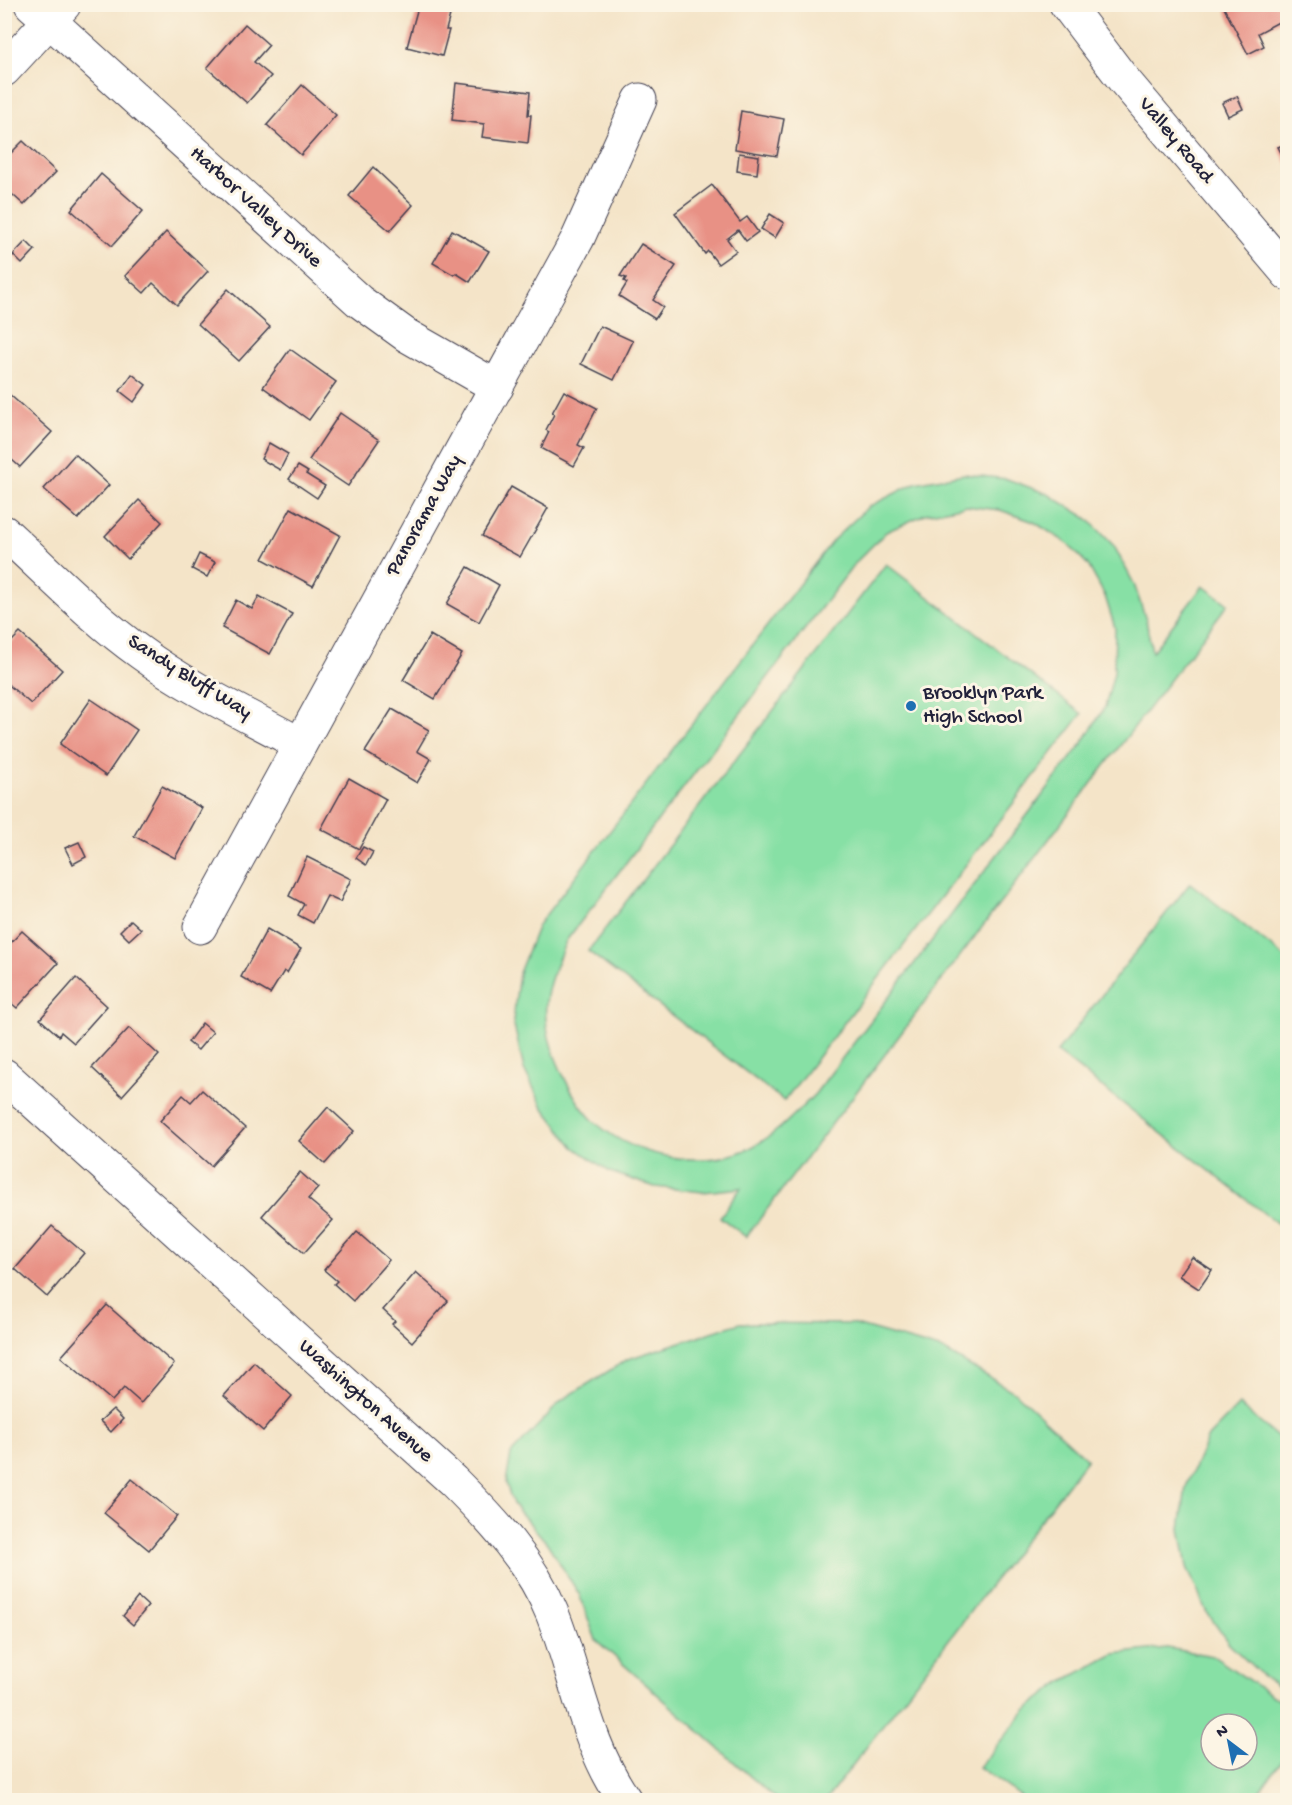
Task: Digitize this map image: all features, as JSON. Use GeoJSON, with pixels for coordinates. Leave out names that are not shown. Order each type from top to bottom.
{"type":"FeatureCollection","features":[{"type":"Feature","properties":{"kind":"street","name":"Valley Road"},"geometry":{"type":"LineString","coordinates":[[1072,6],[1123,80],[1287,274]]}},
{"type":"Feature","properties":{"kind":"street"},"geometry":{"type":"LineString","coordinates":[[4,70],[48,10]]}},
{"type":"Feature","properties":{"kind":"street","name":"Harbor Valley Drive"},"geometry":{"type":"LineString","coordinates":[[48,10],[358,301],[406,335],[497,387]]}},
{"type":"Feature","properties":{"kind":"street","name":"Panorama Way"},"geometry":{"type":"LineString","coordinates":[[200,927],[578,238],[640,100]]}},
{"type":"Feature","properties":{"kind":"street","name":"Sandy Bluff Way"},"geometry":{"type":"LineString","coordinates":[[4,532],[142,654],[188,683],[300,744]]}},
{"type":"Feature","properties":{"kind":"street","name":"Washington Avenue"},"geometry":{"type":"LineString","coordinates":[[4,1075],[445,1473],[493,1521],[525,1563],[551,1611],[566,1652],[590,1737],[624,1800]]}},
{"type":"Feature","properties":{"kind":"green space"},"geometry":{"type":"Polygon","coordinates":[[[964,474],[1007,479],[1048,494],[1087,518],[1114,546],[1134,584],[1146,620],[1152,652],[1203,586],[1228,604],[746,1237],[720,1217],[741,1188],[703,1192],[655,1187],[610,1172],[574,1147],[543,1107],[524,1069],[513,1021],[519,973],[538,925],[833,540],[868,507],[915,483],[964,474]],[[965,506],[925,514],[886,532],[857,561],[566,941],[554,969],[546,999],[548,1033],[557,1061],[579,1103],[597,1124],[613,1135],[630,1145],[670,1157],[710,1159],[748,1149],[783,1125],[815,1094],[1083,742],[1105,707],[1114,673],[1115,628],[1105,596],[1088,565],[1067,543],[1034,522],[1000,510],[965,506]]]}},
{"type":"Feature","properties":{"kind":"green space"},"geometry":{"type":"Polygon","coordinates":[[[886,564],[1082,714],[784,1101],[588,951],[886,564]]]}},
{"type":"Feature","properties":{"kind":"green space"},"geometry":{"type":"Polygon","coordinates":[[[1190,883],[1287,959],[1287,1231],[1057,1052],[1190,883]]]}},
{"type":"Feature","properties":{"kind":"green space"},"geometry":{"type":"Polygon","coordinates":[[[740,1323],[852,1324],[943,1350],[1016,1393],[1087,1459],[826,1800],[777,1800],[596,1640],[579,1594],[547,1543],[513,1504],[506,1483],[511,1454],[562,1400],[628,1359],[740,1323]]]}},
{"type":"Feature","properties":{"kind":"green space"},"geometry":{"type":"Polygon","coordinates":[[[1239,1405],[1287,1445],[1287,1693],[1264,1677],[1229,1644],[1206,1611],[1187,1567],[1180,1529],[1186,1487],[1208,1437],[1239,1405]]]}},
{"type":"Feature","properties":{"kind":"green space"},"geometry":{"type":"Polygon","coordinates":[[[1167,1648],[1213,1656],[1287,1706],[1287,1754],[1253,1800],[1026,1800],[979,1767],[1026,1710],[1063,1681],[1114,1654],[1167,1648]]]}},
{"type":"Feature","properties":{"kind":"building"},"geometry":{"type":"Polygon","coordinates":[[[1222,4],[1286,4],[1288,17],[1258,33],[1264,46],[1248,54],[1222,4]]]}},
{"type":"Feature","properties":{"kind":"building"},"geometry":{"type":"Polygon","coordinates":[[[418,7],[450,15],[446,30],[449,30],[442,56],[407,47],[418,7]]]}},
{"type":"Feature","properties":{"kind":"building"},"geometry":{"type":"Polygon","coordinates":[[[245,24],[269,45],[254,62],[271,76],[247,103],[207,68],[245,24]]]}},
{"type":"Feature","properties":{"kind":"building"},"geometry":{"type":"Polygon","coordinates":[[[456,83],[530,92],[528,115],[531,115],[528,143],[482,137],[484,124],[452,120],[456,83]]]}},
{"type":"Feature","properties":{"kind":"building"},"geometry":{"type":"Polygon","coordinates":[[[302,85],[336,115],[301,155],[267,125],[302,85]]]}},
{"type":"Feature","properties":{"kind":"building"},"geometry":{"type":"Polygon","coordinates":[[[1237,96],[1243,109],[1228,116],[1222,103],[1237,96]]]}},
{"type":"Feature","properties":{"kind":"building"},"geometry":{"type":"Polygon","coordinates":[[[741,111],[784,119],[777,156],[735,149],[741,111]]]}},
{"type":"Feature","properties":{"kind":"building"},"geometry":{"type":"Polygon","coordinates":[[[23,141],[56,172],[24,205],[4,187],[4,160],[23,141]]]}},
{"type":"Feature","properties":{"kind":"building"},"geometry":{"type":"Polygon","coordinates":[[[1288,143],[1288,166],[1278,147],[1288,143]]]}},
{"type":"Feature","properties":{"kind":"building"},"geometry":{"type":"Polygon","coordinates":[[[739,153],[759,156],[757,174],[737,171],[739,153]]]}},
{"type":"Feature","properties":{"kind":"building"},"geometry":{"type":"Polygon","coordinates":[[[373,167],[413,205],[390,231],[349,196],[373,167]]]}},
{"type":"Feature","properties":{"kind":"building"},"geometry":{"type":"Polygon","coordinates":[[[101,174],[143,211],[112,246],[71,210],[101,174]]]}},
{"type":"Feature","properties":{"kind":"building"},"geometry":{"type":"Polygon","coordinates":[[[712,185],[740,222],[747,217],[758,232],[746,241],[738,230],[727,239],[736,251],[718,264],[708,251],[705,254],[675,213],[712,185]]]}},
{"type":"Feature","properties":{"kind":"building"},"geometry":{"type":"Polygon","coordinates":[[[770,214],[784,223],[775,238],[761,229],[770,214]]]}},
{"type":"Feature","properties":{"kind":"building"},"geometry":{"type":"Polygon","coordinates":[[[452,230],[489,251],[470,282],[433,263],[452,230]]]}},
{"type":"Feature","properties":{"kind":"building"},"geometry":{"type":"Polygon","coordinates":[[[166,232],[208,271],[177,305],[153,283],[144,293],[125,276],[166,232]]]}},
{"type":"Feature","properties":{"kind":"building"},"geometry":{"type":"Polygon","coordinates":[[[26,241],[35,250],[22,264],[13,255],[26,241]]]}},
{"type":"Feature","properties":{"kind":"building"},"geometry":{"type":"Polygon","coordinates":[[[641,244],[676,266],[653,300],[663,307],[655,319],[619,296],[627,283],[624,281],[626,278],[620,276],[641,244]]]}},
{"type":"Feature","properties":{"kind":"building"},"geometry":{"type":"Polygon","coordinates":[[[228,289],[270,327],[239,361],[198,324],[228,289]]]}},
{"type":"Feature","properties":{"kind":"building"},"geometry":{"type":"Polygon","coordinates":[[[600,326],[633,341],[614,380],[581,364],[600,326]]]}},
{"type":"Feature","properties":{"kind":"building"},"geometry":{"type":"Polygon","coordinates":[[[290,349],[336,382],[309,420],[263,387],[290,349]]]}},
{"type":"Feature","properties":{"kind":"building"},"geometry":{"type":"Polygon","coordinates":[[[132,374],[146,385],[134,402],[120,391],[132,374]]]}},
{"type":"Feature","properties":{"kind":"building"},"geometry":{"type":"Polygon","coordinates":[[[564,391],[597,408],[578,445],[584,448],[574,466],[541,448],[549,432],[546,430],[554,414],[552,413],[564,391]]]}},
{"type":"Feature","properties":{"kind":"building"},"geometry":{"type":"Polygon","coordinates":[[[10,395],[52,432],[20,467],[4,453],[4,401],[10,395]]]}},
{"type":"Feature","properties":{"kind":"building"},"geometry":{"type":"Polygon","coordinates":[[[340,413],[379,440],[348,486],[309,460],[340,413]]]}},
{"type":"Feature","properties":{"kind":"building"},"geometry":{"type":"Polygon","coordinates":[[[269,443],[288,454],[280,470],[261,459],[269,443]]]}},
{"type":"Feature","properties":{"kind":"building"},"geometry":{"type":"Polygon","coordinates":[[[75,454],[109,485],[78,519],[44,489],[75,454]]]}},
{"type":"Feature","properties":{"kind":"building"},"geometry":{"type":"Polygon","coordinates":[[[298,466],[325,486],[317,498],[289,479],[298,466]]]}},
{"type":"Feature","properties":{"kind":"building"},"geometry":{"type":"Polygon","coordinates":[[[511,487],[548,508],[520,557],[482,536],[511,487]]]}},
{"type":"Feature","properties":{"kind":"building"},"geometry":{"type":"Polygon","coordinates":[[[139,500],[162,522],[128,559],[105,536],[139,500]]]}},
{"type":"Feature","properties":{"kind":"building"},"geometry":{"type":"Polygon","coordinates":[[[291,508],[340,535],[313,586],[263,559],[291,508]]]}},
{"type":"Feature","properties":{"kind":"building"},"geometry":{"type":"Polygon","coordinates":[[[199,554],[215,562],[207,577],[192,569],[199,554]]]}},
{"type":"Feature","properties":{"kind":"building"},"geometry":{"type":"Polygon","coordinates":[[[468,567],[499,585],[479,622],[447,604],[468,567]]]}},
{"type":"Feature","properties":{"kind":"building"},"geometry":{"type":"Polygon","coordinates":[[[259,596],[292,614],[270,654],[222,628],[236,600],[252,609],[259,596]]]}},
{"type":"Feature","properties":{"kind":"building"},"geometry":{"type":"Polygon","coordinates":[[[20,633],[62,670],[31,704],[4,681],[4,649],[20,633]]]}},
{"type":"Feature","properties":{"kind":"building"},"geometry":{"type":"Polygon","coordinates":[[[430,635],[462,654],[435,699],[403,680],[430,635]]]}},
{"type":"Feature","properties":{"kind":"building"},"geometry":{"type":"Polygon","coordinates":[[[91,699],[137,730],[106,776],[60,744],[91,699]]]}},
{"type":"Feature","properties":{"kind":"building"},"geometry":{"type":"Polygon","coordinates":[[[392,709],[429,730],[417,751],[431,759],[417,783],[365,752],[392,709]]]}},
{"type":"Feature","properties":{"kind":"building"},"geometry":{"type":"Polygon","coordinates":[[[349,778],[386,799],[359,849],[321,829],[349,778]]]}},
{"type":"Feature","properties":{"kind":"building"},"geometry":{"type":"Polygon","coordinates":[[[162,786],[202,808],[175,858],[134,836],[162,786]]]}},
{"type":"Feature","properties":{"kind":"building"},"geometry":{"type":"Polygon","coordinates":[[[79,842],[86,857],[73,864],[65,848],[79,842]]]}},
{"type":"Feature","properties":{"kind":"building"},"geometry":{"type":"Polygon","coordinates":[[[363,847],[373,852],[366,865],[356,858],[363,847]]]}},
{"type":"Feature","properties":{"kind":"building"},"geometry":{"type":"Polygon","coordinates":[[[307,857],[351,879],[340,902],[327,896],[313,923],[298,915],[304,904],[289,896],[307,857]]]}},
{"type":"Feature","properties":{"kind":"building"},"geometry":{"type":"Polygon","coordinates":[[[131,920],[141,929],[129,940],[120,931],[131,920]]]}},
{"type":"Feature","properties":{"kind":"building"},"geometry":{"type":"Polygon","coordinates":[[[267,929],[301,949],[287,973],[284,971],[270,994],[241,977],[267,929]]]}},
{"type":"Feature","properties":{"kind":"building"},"geometry":{"type":"Polygon","coordinates":[[[22,931],[58,963],[17,1008],[4,997],[4,950],[22,931]]]}},
{"type":"Feature","properties":{"kind":"building"},"geometry":{"type":"Polygon","coordinates":[[[76,978],[107,1006],[74,1043],[61,1032],[59,1036],[40,1019],[76,978]]]}},
{"type":"Feature","properties":{"kind":"building"},"geometry":{"type":"Polygon","coordinates":[[[202,1023],[213,1032],[198,1050],[188,1042],[202,1023]]]}},
{"type":"Feature","properties":{"kind":"building"},"geometry":{"type":"Polygon","coordinates":[[[129,1028],[159,1055],[122,1096],[92,1068],[129,1028]]]}},
{"type":"Feature","properties":{"kind":"building"},"geometry":{"type":"Polygon","coordinates":[[[202,1090],[245,1128],[211,1166],[160,1121],[183,1095],[191,1102],[202,1090]]]}},
{"type":"Feature","properties":{"kind":"building"},"geometry":{"type":"Polygon","coordinates":[[[328,1107],[354,1131],[325,1164],[299,1141],[328,1107]]]}},
{"type":"Feature","properties":{"kind":"building"},"geometry":{"type":"Polygon","coordinates":[[[300,1172],[318,1188],[308,1199],[333,1220],[304,1253],[262,1216],[300,1172]]]}},
{"type":"Feature","properties":{"kind":"building"},"geometry":{"type":"Polygon","coordinates":[[[52,1226],[84,1253],[47,1297],[15,1269],[52,1226]]]}},
{"type":"Feature","properties":{"kind":"building"},"geometry":{"type":"Polygon","coordinates":[[[357,1232],[389,1260],[353,1301],[334,1284],[337,1281],[324,1270],[357,1232]]]}},
{"type":"Feature","properties":{"kind":"building"},"geometry":{"type":"Polygon","coordinates":[[[1192,1257],[1212,1270],[1199,1289],[1179,1276],[1192,1257]]]}},
{"type":"Feature","properties":{"kind":"building"},"geometry":{"type":"Polygon","coordinates":[[[416,1272],[448,1301],[412,1342],[392,1324],[395,1321],[383,1310],[416,1272]]]}},
{"type":"Feature","properties":{"kind":"building"},"geometry":{"type":"Polygon","coordinates":[[[107,1305],[174,1364],[141,1403],[124,1388],[112,1401],[61,1357],[107,1305]]]}},
{"type":"Feature","properties":{"kind":"building"},"geometry":{"type":"Polygon","coordinates":[[[254,1362],[292,1396],[263,1431],[224,1396],[254,1362]]]}},
{"type":"Feature","properties":{"kind":"building"},"geometry":{"type":"Polygon","coordinates":[[[113,1409],[123,1419],[111,1432],[100,1421],[113,1409]]]}},
{"type":"Feature","properties":{"kind":"building"},"geometry":{"type":"Polygon","coordinates":[[[132,1479],[177,1516],[149,1550],[104,1513],[132,1479]]]}},
{"type":"Feature","properties":{"kind":"building"},"geometry":{"type":"Polygon","coordinates":[[[138,1597],[148,1606],[133,1625],[123,1616],[138,1597]]]}},
{"type":"Feature","properties":{"kind":"place","name":"Brooklyn Park High School"},"geometry":{"type":"Point","coordinates":[911,706]}}]}
